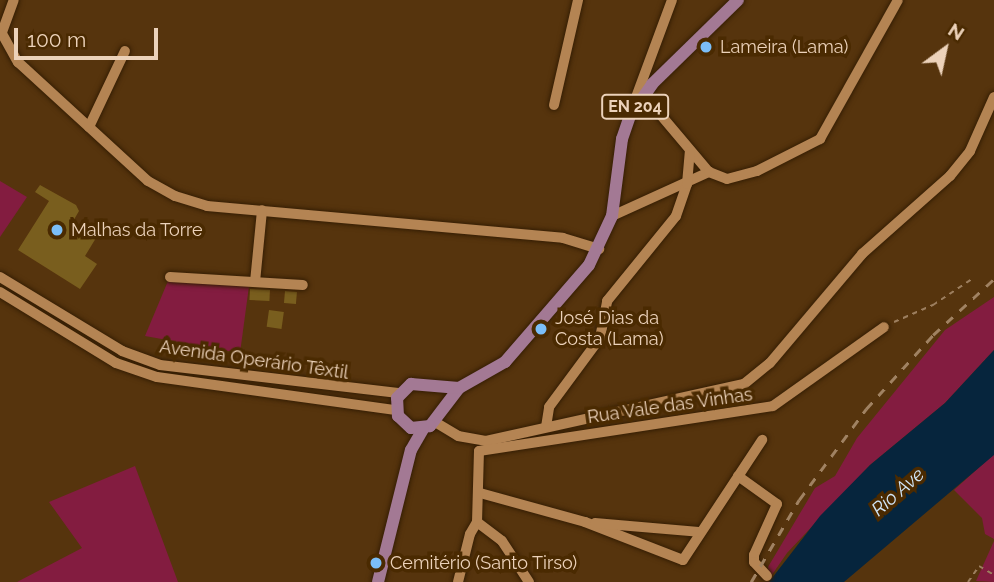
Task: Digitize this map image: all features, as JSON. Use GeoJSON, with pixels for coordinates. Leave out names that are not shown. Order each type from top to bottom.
{"type":"FeatureCollection","features":[{"type":"Feature","properties":{"kind":"main road","name":"EN 204"},"geometry":{"type":"LineString","coordinates":[[378,582],[411,450],[459,388],[505,362],[599,249],[612,216],[622,139],[630,116],[643,94],[738,0]]}},
{"type":"Feature","properties":{"kind":"main road"},"geometry":{"type":"LineString","coordinates":[[396,410],[400,393],[411,384],[459,388]]}},
{"type":"Feature","properties":{"kind":"main road"},"geometry":{"type":"LineString","coordinates":[[406,425],[433,420],[440,397],[432,387]]}},
{"type":"Feature","properties":{"kind":"main road","name":"EN 204"},"geometry":{"type":"LineString","coordinates":[[396,410],[406,425],[411,450]]}},
{"type":"Feature","properties":{"kind":"street"},"geometry":{"type":"LineString","coordinates":[[14,0],[1,33],[18,62],[159,189],[207,206],[563,238],[599,249]]}},
{"type":"Feature","properties":{"kind":"street"},"geometry":{"type":"LineString","coordinates":[[554,105],[578,0]]}},
{"type":"Feature","properties":{"kind":"street"},"geometry":{"type":"LineString","coordinates":[[630,116],[670,5],[659,0]]}},
{"type":"Feature","properties":{"kind":"street"},"geometry":{"type":"LineString","coordinates":[[643,94],[709,172],[727,179],[757,171],[820,139],[898,0]]}},
{"type":"Feature","properties":{"kind":"street"},"geometry":{"type":"LineString","coordinates":[[89,127],[125,51]]}},
{"type":"Feature","properties":{"kind":"street"},"geometry":{"type":"LineString","coordinates":[[433,420],[475,441],[730,390],[759,374],[862,254],[950,176],[970,151],[994,97]]}},
{"type":"Feature","properties":{"kind":"street"},"geometry":{"type":"LineString","coordinates":[[546,427],[549,407],[600,338],[607,301],[676,216],[687,184],[690,152]]}},
{"type":"Feature","properties":{"kind":"street"},"geometry":{"type":"LineString","coordinates":[[612,216],[709,172]]}},
{"type":"Feature","properties":{"kind":"street"},"geometry":{"type":"LineString","coordinates":[[255,282],[262,210]]}},
{"type":"Feature","properties":{"kind":"street","name":"Avenida Operário Têxtil"},"geometry":{"type":"LineString","coordinates":[[0,277],[122,352],[160,365],[400,393]]}},
{"type":"Feature","properties":{"kind":"street"},"geometry":{"type":"LineString","coordinates":[[170,277],[303,285]]}},
{"type":"Feature","properties":{"kind":"street","name":"Avenida Operário Têxtil"},"geometry":{"type":"LineString","coordinates":[[0,292],[117,363],[157,377],[396,410]]}},
{"type":"Feature","properties":{"kind":"street","name":"Rua Vale das Vinhas"},"geometry":{"type":"LineString","coordinates":[[480,493],[479,451],[773,406],[884,327]]}},
{"type":"Feature","properties":{"kind":"street"},"geometry":{"type":"LineString","coordinates":[[458,582],[470,534],[477,522],[480,493],[585,522],[677,559],[688,555],[699,532],[762,440]]}},
{"type":"Feature","properties":{"kind":"street"},"geometry":{"type":"LineString","coordinates":[[738,476],[777,504],[754,555],[754,562],[767,576]]}},
{"type":"Feature","properties":{"kind":"street"},"geometry":{"type":"LineString","coordinates":[[477,522],[502,541],[529,582]]}},
{"type":"Feature","properties":{"kind":"street"},"geometry":{"type":"LineString","coordinates":[[585,522],[699,532]]}},
{"type":"Feature","properties":{"kind":"path"},"geometry":{"type":"LineString","coordinates":[[884,327],[933,304],[972,279]]}},
{"type":"Feature","properties":{"kind":"path"},"geometry":{"type":"LineString","coordinates":[[968,582],[979,566],[994,575]]}},
{"type":"Feature","properties":{"kind":"shaded area"},"geometry":{"type":"Polygon","coordinates":[[[0,181],[27,197],[0,237],[0,181]]]}},
{"type":"Feature","properties":{"kind":"shaded area"},"geometry":{"type":"Polygon","coordinates":[[[168,281],[249,286],[240,353],[145,336],[168,281]]]}},
{"type":"Feature","properties":{"kind":"shaded area"},"geometry":{"type":"Polygon","coordinates":[[[994,297],[994,350],[945,403],[870,465],[787,553],[767,582],[768,567],[815,488],[835,476],[857,438],[945,330],[994,297]]]}},
{"type":"Feature","properties":{"kind":"shaded area"},"geometry":{"type":"Polygon","coordinates":[[[994,454],[994,539],[985,534],[982,518],[954,490],[994,454]]]}},
{"type":"Feature","properties":{"kind":"shaded area"},"geometry":{"type":"Polygon","coordinates":[[[135,466],[178,582],[17,582],[82,548],[49,502],[135,466]]]}},
{"type":"Feature","properties":{"kind":"shaded area"},"geometry":{"type":"Polygon","coordinates":[[[994,541],[994,582],[976,581],[994,541]]]}},
{"type":"Feature","properties":{"kind":"water","name":"Rio Ave"},"geometry":{"type":"Polygon","coordinates":[[[994,350],[994,455],[844,582],[769,582],[820,516],[870,465],[945,403],[994,350]]]}},
{"type":"Feature","properties":{"kind":"building","name":"Malhas da Torre"},"geometry":{"type":"Polygon","coordinates":[[[40,185],[76,205],[79,211],[72,223],[96,238],[85,256],[97,264],[80,289],[18,250],[49,201],[35,192],[40,185]]]}},
{"type":"Feature","properties":{"kind":"building"},"geometry":{"type":"Polygon","coordinates":[[[250,289],[270,290],[269,301],[249,300],[250,289]]]}},
{"type":"Feature","properties":{"kind":"building"},"geometry":{"type":"Polygon","coordinates":[[[285,291],[297,292],[296,304],[284,303],[285,291]]]}},
{"type":"Feature","properties":{"kind":"building"},"geometry":{"type":"Polygon","coordinates":[[[269,310],[284,312],[281,329],[267,327],[269,310]]]}},
{"type":"Feature","properties":{"kind":"railway"},"geometry":{"type":"LineString","coordinates":[[751,582],[799,500],[866,409],[933,335],[994,279]]}},
{"type":"Feature","properties":{"kind":"place","name":"Lameira (Lama)"},"geometry":{"type":"Point","coordinates":[706,47]}},
{"type":"Feature","properties":{"kind":"place","name":"Malhas da Torre"},"geometry":{"type":"Point","coordinates":[57,230]}},
{"type":"Feature","properties":{"kind":"place","name":"José Dias da Costa (Lama)"},"geometry":{"type":"Point","coordinates":[541,329]}},
{"type":"Feature","properties":{"kind":"place","name":"Cemitério (Santo Tirso)"},"geometry":{"type":"Point","coordinates":[376,563]}}]}
